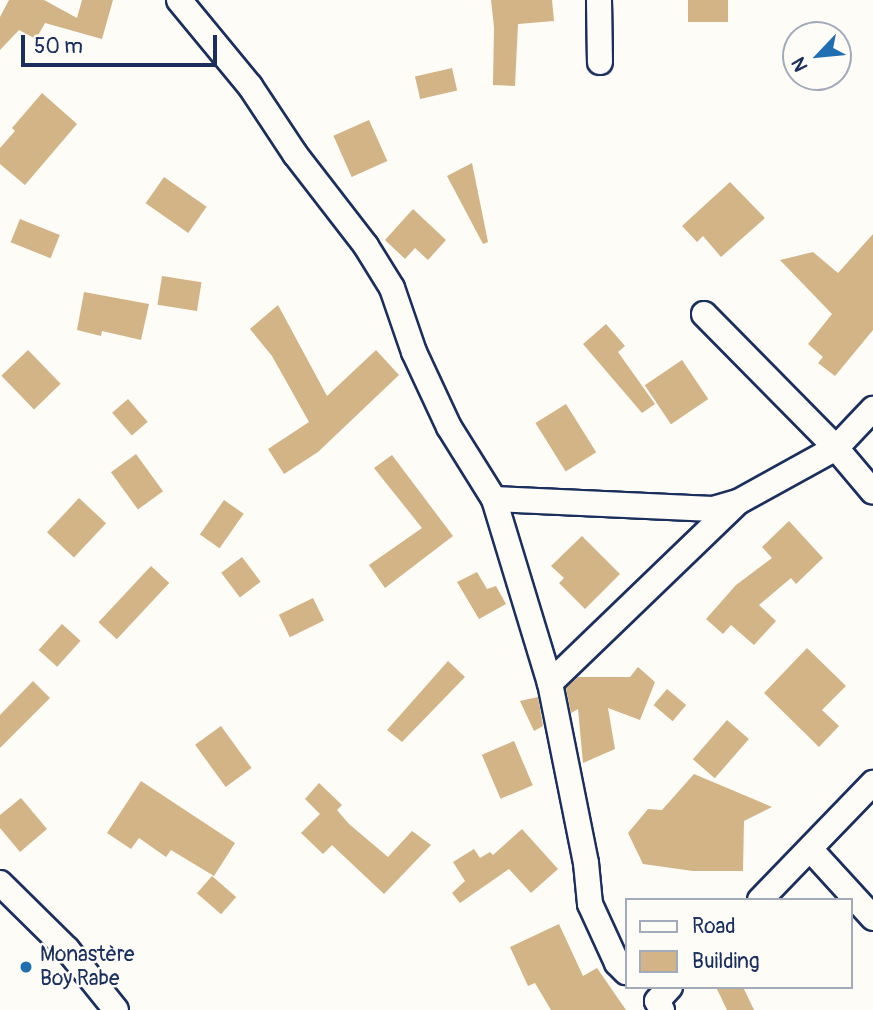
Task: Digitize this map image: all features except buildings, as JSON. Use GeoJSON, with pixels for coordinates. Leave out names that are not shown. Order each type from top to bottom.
{"type":"FeatureCollection","features":[{"type":"Feature","properties":{"kind":"street"},"geometry":{"type":"LineString","coordinates":[[179,0],[250,86],[303,165],[366,246],[392,288],[414,352],[449,427],[494,499],[550,683],[586,863],[590,904],[617,963],[624,970]]}},
{"type":"Feature","properties":{"kind":"street"},"geometry":{"type":"LineString","coordinates":[[599,0],[600,62]]}},
{"type":"Feature","properties":{"kind":"street"},"geometry":{"type":"LineString","coordinates":[[704,314],[835,448],[873,492]]}},
{"type":"Feature","properties":{"kind":"street"},"geometry":{"type":"LineString","coordinates":[[494,499],[713,509],[738,502],[835,448],[873,409]]}},
{"type":"Feature","properties":{"kind":"street"},"geometry":{"type":"LineString","coordinates":[[550,683],[738,502]]}},
{"type":"Feature","properties":{"kind":"street"},"geometry":{"type":"LineString","coordinates":[[762,898],[873,783]]}},
{"type":"Feature","properties":{"kind":"street"},"geometry":{"type":"LineString","coordinates":[[811,850],[873,918]]}},
{"type":"Feature","properties":{"kind":"street"},"geometry":{"type":"LineString","coordinates":[[0,883],[67,949],[116,1010]]}},
{"type":"Feature","properties":{"kind":"place","name":"Monastère Boy Rabe"},"geometry":{"type":"Point","coordinates":[26,967]}}]}
